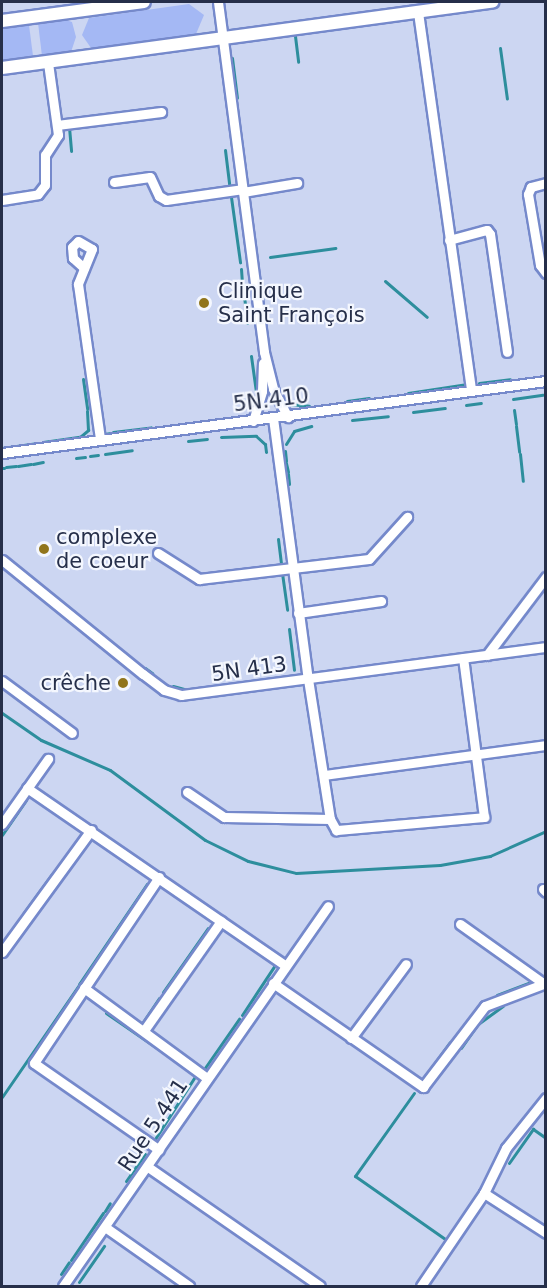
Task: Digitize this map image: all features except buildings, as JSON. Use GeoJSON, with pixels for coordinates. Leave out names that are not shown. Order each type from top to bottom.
{"type":"FeatureCollection","features":[{"type":"Feature","properties":{"kind":"main road"},"geometry":{"type":"LineString","coordinates":[[2,21],[144,2]]}},
{"type":"Feature","properties":{"kind":"main road"},"geometry":{"type":"LineString","coordinates":[[2,68],[493,2]]}},
{"type":"Feature","properties":{"kind":"street"},"geometry":{"type":"LineString","coordinates":[[218,2],[264,352],[273,389],[288,417]]}},
{"type":"Feature","properties":{"kind":"street"},"geometry":{"type":"LineString","coordinates":[[418,12],[471,390]]}},
{"type":"Feature","properties":{"kind":"street"},"geometry":{"type":"LineString","coordinates":[[2,200],[43,190],[45,155],[57,138],[48,63]]}},
{"type":"Feature","properties":{"kind":"street"},"geometry":{"type":"LineString","coordinates":[[57,125],[161,111]]}},
{"type":"Feature","properties":{"kind":"street"},"geometry":{"type":"LineString","coordinates":[[114,182],[150,177],[159,196],[166,200],[297,183]]}},
{"type":"Feature","properties":{"kind":"street"},"geometry":{"type":"LineString","coordinates":[[546,183],[531,187],[528,194],[540,265],[546,273]]}},
{"type":"Feature","properties":{"kind":"street"},"geometry":{"type":"LineString","coordinates":[[449,240],[487,230],[490,234],[507,352]]}},
{"type":"Feature","properties":{"kind":"street"},"geometry":{"type":"LineString","coordinates":[[84,268],[79,295],[100,439]]}},
{"type":"Feature","properties":{"kind":"street"},"geometry":{"type":"LineString","coordinates":[[253,421],[262,390],[264,352]]}},
{"type":"Feature","properties":{"kind":"street","name":"5N.410"},"geometry":{"type":"LineString","coordinates":[[2,453],[288,417],[546,381]]}},
{"type":"Feature","properties":{"kind":"street"},"geometry":{"type":"LineString","coordinates":[[273,418],[298,613],[330,819],[340,831],[427,821],[481,820],[486,814],[463,658]]}},
{"type":"Feature","properties":{"kind":"street"},"geometry":{"type":"LineString","coordinates":[[158,553],[199,579],[373,557],[407,517]]}},
{"type":"Feature","properties":{"kind":"street","name":"5N 413"},"geometry":{"type":"LineString","coordinates":[[2,560],[172,693],[189,695],[546,647]]}},
{"type":"Feature","properties":{"kind":"street"},"geometry":{"type":"LineString","coordinates":[[487,655],[546,578]]}},
{"type":"Feature","properties":{"kind":"street"},"geometry":{"type":"LineString","coordinates":[[298,613],[381,601]]}},
{"type":"Feature","properties":{"kind":"street"},"geometry":{"type":"LineString","coordinates":[[2,681],[72,733]]}},
{"type":"Feature","properties":{"kind":"street"},"geometry":{"type":"LineString","coordinates":[[324,775],[546,745]]}},
{"type":"Feature","properties":{"kind":"street"},"geometry":{"type":"LineString","coordinates":[[2,824],[48,759]]}},
{"type":"Feature","properties":{"kind":"street"},"geometry":{"type":"LineString","coordinates":[[27,788],[285,965]]}},
{"type":"Feature","properties":{"kind":"street"},"geometry":{"type":"LineString","coordinates":[[187,792],[224,817],[330,819]]}},
{"type":"Feature","properties":{"kind":"street"},"geometry":{"type":"LineString","coordinates":[[2,952],[91,830]]}},
{"type":"Feature","properties":{"kind":"street"},"geometry":{"type":"LineString","coordinates":[[159,877],[34,1062],[159,1150]]}},
{"type":"Feature","properties":{"kind":"street","name":"Rue 5.441"},"geometry":{"type":"LineString","coordinates":[[63,1287],[328,906]]}},
{"type":"Feature","properties":{"kind":"street"},"geometry":{"type":"LineString","coordinates":[[145,1029],[221,921]]}},
{"type":"Feature","properties":{"kind":"street"},"geometry":{"type":"LineString","coordinates":[[460,924],[544,983]]}},
{"type":"Feature","properties":{"kind":"street"},"geometry":{"type":"LineString","coordinates":[[351,1038],[406,964]]}},
{"type":"Feature","properties":{"kind":"street"},"geometry":{"type":"LineString","coordinates":[[273,983],[423,1087],[485,1006],[544,983]]}},
{"type":"Feature","properties":{"kind":"street"},"geometry":{"type":"LineString","coordinates":[[84,988],[145,1029],[207,1078]]}},
{"type":"Feature","properties":{"kind":"street"},"geometry":{"type":"LineString","coordinates":[[421,1287],[484,1193],[506,1148],[546,1098]]}},
{"type":"Feature","properties":{"kind":"street"},"geometry":{"type":"LineString","coordinates":[[148,1167],[320,1287]]}},
{"type":"Feature","properties":{"kind":"street"},"geometry":{"type":"LineString","coordinates":[[484,1193],[546,1233]]}},
{"type":"Feature","properties":{"kind":"street"},"geometry":{"type":"LineString","coordinates":[[105,1227],[186,1286]]}},
{"type":"Feature","properties":{"kind":"shaded area"},"geometry":{"type":"Polygon","coordinates":[[[189,4],[204,15],[196,34],[91,48],[82,35],[89,18],[189,4]]]}},
{"type":"Feature","properties":{"kind":"shaded area"},"geometry":{"type":"Polygon","coordinates":[[[66,20],[72,22],[76,37],[71,52],[42,56],[38,23],[66,20]]]}},
{"type":"Feature","properties":{"kind":"shaded area"},"geometry":{"type":"Polygon","coordinates":[[[29,25],[33,56],[2,60],[2,28],[29,25]]]}},
{"type":"Feature","properties":{"kind":"waterway"},"geometry":{"type":"LineString","coordinates":[[295,36],[298,62]]}},
{"type":"Feature","properties":{"kind":"waterway"},"geometry":{"type":"LineString","coordinates":[[500,48],[507,99]]}},
{"type":"Feature","properties":{"kind":"waterway"},"geometry":{"type":"LineString","coordinates":[[232,58],[237,98]]}},
{"type":"Feature","properties":{"kind":"waterway"},"geometry":{"type":"LineString","coordinates":[[69,127],[71,151]]}},
{"type":"Feature","properties":{"kind":"waterway"},"geometry":{"type":"LineString","coordinates":[[225,150],[230,188]]}},
{"type":"Feature","properties":{"kind":"waterway"},"geometry":{"type":"LineString","coordinates":[[231,197],[240,262]]}},
{"type":"Feature","properties":{"kind":"waterway"},"geometry":{"type":"LineString","coordinates":[[270,257],[335,248]]}},
{"type":"Feature","properties":{"kind":"waterway"},"geometry":{"type":"LineString","coordinates":[[241,269],[242,282]]}},
{"type":"Feature","properties":{"kind":"waterway"},"geometry":{"type":"LineString","coordinates":[[385,281],[427,317]]}},
{"type":"Feature","properties":{"kind":"waterway"},"geometry":{"type":"LineString","coordinates":[[243,288],[247,323]]}},
{"type":"Feature","properties":{"kind":"waterway"},"geometry":{"type":"LineString","coordinates":[[251,356],[257,399]]}},
{"type":"Feature","properties":{"kind":"waterway"},"geometry":{"type":"LineString","coordinates":[[83,379],[87,409]]}},
{"type":"Feature","properties":{"kind":"waterway"},"geometry":{"type":"LineString","coordinates":[[479,383],[510,379]]}},
{"type":"Feature","properties":{"kind":"waterway"},"geometry":{"type":"LineString","coordinates":[[408,393],[467,384]]}},
{"type":"Feature","properties":{"kind":"waterway"},"geometry":{"type":"LineString","coordinates":[[513,399],[543,395]]}},
{"type":"Feature","properties":{"kind":"waterway"},"geometry":{"type":"LineString","coordinates":[[281,397],[288,404],[309,406]]}},
{"type":"Feature","properties":{"kind":"waterway"},"geometry":{"type":"LineString","coordinates":[[347,401],[369,398]]}},
{"type":"Feature","properties":{"kind":"waterway"},"geometry":{"type":"LineString","coordinates":[[466,405],[481,403]]}},
{"type":"Feature","properties":{"kind":"waterway"},"geometry":{"type":"LineString","coordinates":[[413,412],[445,408]]}},
{"type":"Feature","properties":{"kind":"waterway"},"geometry":{"type":"LineString","coordinates":[[514,410],[516,424]]}},
{"type":"Feature","properties":{"kind":"waterway"},"geometry":{"type":"LineString","coordinates":[[43,442],[80,437],[88,430],[87,411]]}},
{"type":"Feature","properties":{"kind":"waterway"},"geometry":{"type":"LineString","coordinates":[[352,420],[388,416]]}},
{"type":"Feature","properties":{"kind":"waterway"},"geometry":{"type":"LineString","coordinates":[[286,444],[294,431],[311,426]]}},
{"type":"Feature","properties":{"kind":"waterway"},"geometry":{"type":"LineString","coordinates":[[516,426],[519,452]]}},
{"type":"Feature","properties":{"kind":"waterway"},"geometry":{"type":"LineString","coordinates":[[113,432],[151,427]]}},
{"type":"Feature","properties":{"kind":"waterway"},"geometry":{"type":"LineString","coordinates":[[104,434],[111,433]]}},
{"type":"Feature","properties":{"kind":"waterway"},"geometry":{"type":"LineString","coordinates":[[221,437],[256,436],[265,444],[266,452]]}},
{"type":"Feature","properties":{"kind":"waterway"},"geometry":{"type":"LineString","coordinates":[[188,441],[207,439]]}},
{"type":"Feature","properties":{"kind":"waterway"},"geometry":{"type":"LineString","coordinates":[[2,448],[38,443]]}},
{"type":"Feature","properties":{"kind":"waterway"},"geometry":{"type":"LineString","coordinates":[[105,454],[132,450]]}},
{"type":"Feature","properties":{"kind":"waterway"},"geometry":{"type":"LineString","coordinates":[[285,451],[286,461]]}},
{"type":"Feature","properties":{"kind":"waterway"},"geometry":{"type":"LineString","coordinates":[[520,454],[523,481]]}},
{"type":"Feature","properties":{"kind":"waterway"},"geometry":{"type":"LineString","coordinates":[[90,456],[98,455]]}},
{"type":"Feature","properties":{"kind":"waterway"},"geometry":{"type":"LineString","coordinates":[[76,458],[85,457]]}},
{"type":"Feature","properties":{"kind":"waterway"},"geometry":{"type":"LineString","coordinates":[[33,464],[43,462]]}},
{"type":"Feature","properties":{"kind":"waterway"},"geometry":{"type":"LineString","coordinates":[[286,463],[288,472]]}},
{"type":"Feature","properties":{"kind":"waterway"},"geometry":{"type":"LineString","coordinates":[[18,466],[31,464]]}},
{"type":"Feature","properties":{"kind":"waterway"},"geometry":{"type":"LineString","coordinates":[[6,467],[16,466]]}},
{"type":"Feature","properties":{"kind":"waterway"},"geometry":{"type":"LineString","coordinates":[[288,474],[289,484]]}},
{"type":"Feature","properties":{"kind":"waterway"},"geometry":{"type":"LineString","coordinates":[[278,539],[281,565]]}},
{"type":"Feature","properties":{"kind":"waterway"},"geometry":{"type":"LineString","coordinates":[[282,573],[287,610]]}},
{"type":"Feature","properties":{"kind":"waterway"},"geometry":{"type":"LineString","coordinates":[[289,629],[294,670]]}},
{"type":"Feature","properties":{"kind":"waterway"},"geometry":{"type":"LineString","coordinates":[[145,668],[152,673]]}},
{"type":"Feature","properties":{"kind":"waterway"},"geometry":{"type":"LineString","coordinates":[[173,686],[188,690]]}},
{"type":"Feature","properties":{"kind":"waterway"},"geometry":{"type":"LineString","coordinates":[[2,713],[41,740],[110,770],[205,840],[248,861],[296,873],[440,865],[490,856],[546,831]]}},
{"type":"Feature","properties":{"kind":"waterway"},"geometry":{"type":"LineString","coordinates":[[2,835],[26,800]]}},
{"type":"Feature","properties":{"kind":"waterway"},"geometry":{"type":"LineString","coordinates":[[23,914],[52,874]]}},
{"type":"Feature","properties":{"kind":"waterway"},"geometry":{"type":"LineString","coordinates":[[79,984],[147,884]]}},
{"type":"Feature","properties":{"kind":"waterway"},"geometry":{"type":"LineString","coordinates":[[163,992],[208,928]]}},
{"type":"Feature","properties":{"kind":"waterway"},"geometry":{"type":"LineString","coordinates":[[242,1015],[277,962]]}},
{"type":"Feature","properties":{"kind":"waterway"},"geometry":{"type":"LineString","coordinates":[[497,995],[534,981]]}},
{"type":"Feature","properties":{"kind":"waterway"},"geometry":{"type":"LineString","coordinates":[[2,1097],[79,985]]}},
{"type":"Feature","properties":{"kind":"waterway"},"geometry":{"type":"LineString","coordinates":[[143,1022],[159,998]]}},
{"type":"Feature","properties":{"kind":"waterway"},"geometry":{"type":"LineString","coordinates":[[461,1048],[478,1024],[503,1006]]}},
{"type":"Feature","properties":{"kind":"waterway"},"geometry":{"type":"LineString","coordinates":[[106,1013],[189,1070]]}},
{"type":"Feature","properties":{"kind":"waterway"},"geometry":{"type":"LineString","coordinates":[[202,1072],[239,1019]]}},
{"type":"Feature","properties":{"kind":"waterway"},"geometry":{"type":"LineString","coordinates":[[421,1082],[450,1042]]}},
{"type":"Feature","properties":{"kind":"waterway"},"geometry":{"type":"LineString","coordinates":[[155,1139],[196,1075]]}},
{"type":"Feature","properties":{"kind":"waterway"},"geometry":{"type":"LineString","coordinates":[[414,1093],[355,1176],[448,1241]]}},
{"type":"Feature","properties":{"kind":"waterway"},"geometry":{"type":"LineString","coordinates":[[509,1163],[533,1129],[546,1138]]}},
{"type":"Feature","properties":{"kind":"waterway"},"geometry":{"type":"LineString","coordinates":[[126,1181],[145,1154]]}},
{"type":"Feature","properties":{"kind":"waterway"},"geometry":{"type":"LineString","coordinates":[[105,1211],[110,1203]]}},
{"type":"Feature","properties":{"kind":"waterway"},"geometry":{"type":"LineString","coordinates":[[71,1260],[103,1213]]}},
{"type":"Feature","properties":{"kind":"waterway"},"geometry":{"type":"LineString","coordinates":[[79,1282],[104,1246]]}},
{"type":"Feature","properties":{"kind":"waterway"},"geometry":{"type":"LineString","coordinates":[[61,1274],[69,1262]]}},
{"type":"Feature","properties":{"kind":"place","name":"Clinique Saint François"},"geometry":{"type":"Point","coordinates":[204,303]}},
{"type":"Feature","properties":{"kind":"place","name":"complexe de coeur"},"geometry":{"type":"Point","coordinates":[44,549]}},
{"type":"Feature","properties":{"kind":"place","name":"crêche"},"geometry":{"type":"Point","coordinates":[123,683]}}]}
